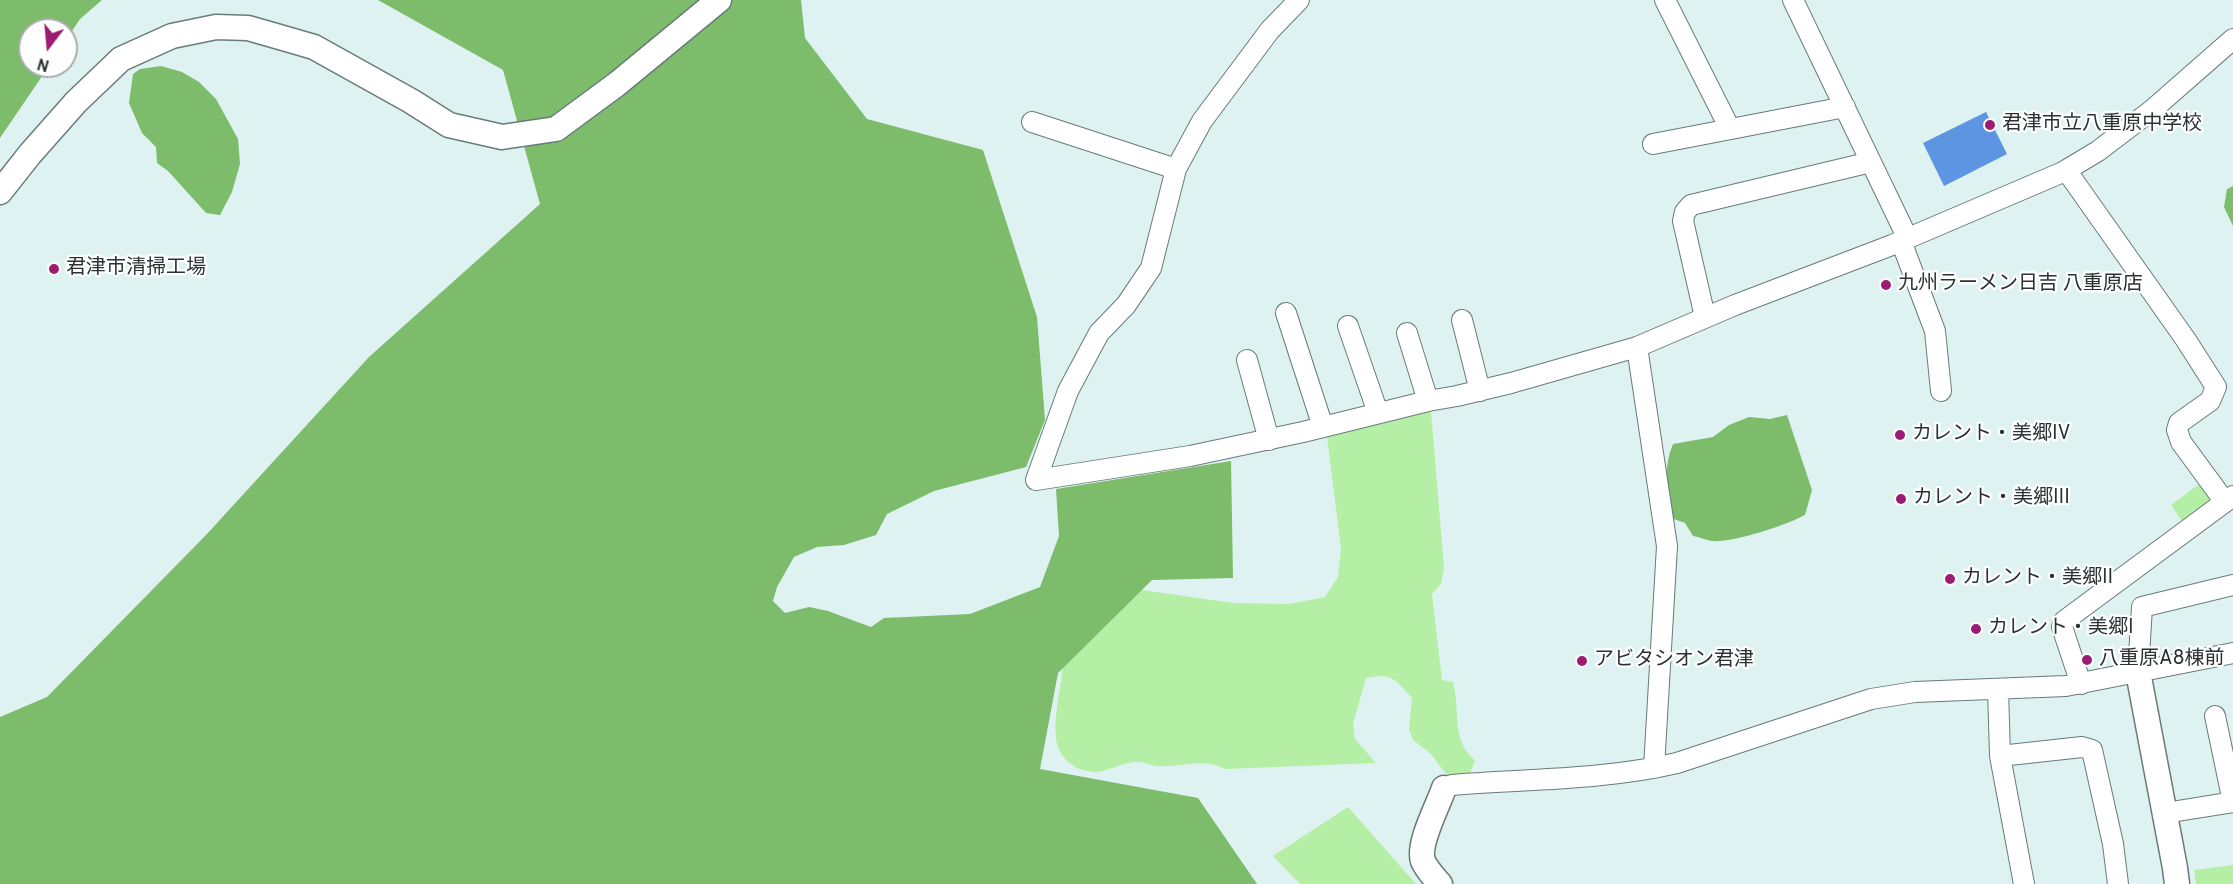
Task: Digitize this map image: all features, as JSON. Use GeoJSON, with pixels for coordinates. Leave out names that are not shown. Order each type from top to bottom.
{"type":"FeatureCollection","features":[{"type":"Feature","properties":{"kind":"street"},"geometry":{"type":"LineString","coordinates":[[0,192],[30,153],[76,102],[121,59],[172,36],[216,27],[248,28],[314,47],[449,125],[502,137],[556,129],[617,84],[719,0]]}},
{"type":"Feature","properties":{"kind":"street"},"geometry":{"type":"LineString","coordinates":[[1299,0],[1270,30],[1202,121],[1176,168],[1151,268],[1126,305],[1099,333],[1068,391],[1036,480],[1190,456],[1269,440],[1428,401],[1480,391],[1637,347],[1705,317],[2018,192],[2066,170],[2098,151],[2152,110],[2233,39]]}},
{"type":"Feature","properties":{"kind":"street"},"geometry":{"type":"LineString","coordinates":[[1665,0],[1730,129]]}},
{"type":"Feature","properties":{"kind":"street"},"geometry":{"type":"LineString","coordinates":[[1793,0],[1871,162],[1904,239],[1935,331],[1941,391]]}},
{"type":"Feature","properties":{"kind":"street"},"geometry":{"type":"LineString","coordinates":[[1653,144],[1845,107]]}},
{"type":"Feature","properties":{"kind":"street"},"geometry":{"type":"LineString","coordinates":[[1032,122],[1176,168]]}},
{"type":"Feature","properties":{"kind":"street"},"geometry":{"type":"LineString","coordinates":[[1705,317],[1683,221],[1685,212],[1691,205],[1871,162]]}},
{"type":"Feature","properties":{"kind":"street"},"geometry":{"type":"LineString","coordinates":[[2066,170],[2186,340],[2216,387],[2210,401],[2179,423],[2177,430],[2181,441],[2229,499],[2064,621],[2062,627],[2081,684]]}},
{"type":"Feature","properties":{"kind":"street"},"geometry":{"type":"LineString","coordinates":[[1286,313],[1323,428]]}},
{"type":"Feature","properties":{"kind":"street"},"geometry":{"type":"LineString","coordinates":[[1462,320],[1480,391]]}},
{"type":"Feature","properties":{"kind":"street"},"geometry":{"type":"LineString","coordinates":[[1348,326],[1378,414]]}},
{"type":"Feature","properties":{"kind":"street"},"geometry":{"type":"LineString","coordinates":[[1407,333],[1428,401]]}},
{"type":"Feature","properties":{"kind":"street"},"geometry":{"type":"LineString","coordinates":[[1637,347],[1667,546],[1654,768]]}},
{"type":"Feature","properties":{"kind":"street"},"geometry":{"type":"LineString","coordinates":[[1247,360],[1269,440]]}},
{"type":"Feature","properties":{"kind":"street"},"geometry":{"type":"LineString","coordinates":[[2176,884],[2138,672],[2142,607],[2233,585]]}},
{"type":"Feature","properties":{"kind":"street"},"geometry":{"type":"LineString","coordinates":[[1440,884],[1429,872],[1422,859],[1423,843],[1444,788],[1452,785],[1621,773],[1654,768],[1686,760],[1870,699],[1915,692],[2081,684],[2233,653]]}},
{"type":"Feature","properties":{"kind":"street"},"geometry":{"type":"LineString","coordinates":[[1998,689],[2000,756],[2024,884]]}},
{"type":"Feature","properties":{"kind":"street"},"geometry":{"type":"LineString","coordinates":[[2165,813],[2233,802],[2215,716]]}},
{"type":"Feature","properties":{"kind":"street"},"geometry":{"type":"LineString","coordinates":[[2000,756],[2082,747],[2092,750],[2113,844],[2118,884]]}},
{"type":"Feature","properties":{"kind":"green space"},"geometry":{"type":"Polygon","coordinates":[[[0,0],[102,0],[78,22],[78,18],[18,18],[18,78],[41,78],[0,138],[0,0]]]}},
{"type":"Feature","properties":{"kind":"green space"},"geometry":{"type":"Polygon","coordinates":[[[378,0],[801,0],[805,38],[867,119],[983,150],[1037,317],[1045,420],[1026,467],[934,491],[887,514],[876,535],[844,545],[817,547],[794,557],[777,587],[773,601],[785,613],[809,607],[828,611],[871,627],[884,618],[970,614],[1040,587],[1059,536],[1056,489],[1231,461],[1233,578],[1152,580],[1058,673],[1040,769],[1198,798],[1257,884],[0,884],[0,717],[47,697],[206,535],[369,357],[540,204],[503,70],[378,0]]]}},
{"type":"Feature","properties":{"kind":"green space"},"geometry":{"type":"Polygon","coordinates":[[[161,66],[182,72],[199,82],[216,99],[238,139],[240,164],[232,192],[220,215],[206,213],[168,171],[157,163],[156,147],[142,133],[129,103],[133,74],[140,69],[161,66]]]}},
{"type":"Feature","properties":{"kind":"green space"},"geometry":{"type":"Polygon","coordinates":[[[2233,186],[2233,226],[2224,207],[2227,189],[2233,186]]]}},
{"type":"Feature","properties":{"kind":"green space"},"geometry":{"type":"Polygon","coordinates":[[[1431,411],[1444,567],[1441,584],[1432,594],[1442,680],[1453,682],[1460,738],[1465,749],[1475,761],[1469,775],[1447,775],[1430,753],[1413,740],[1409,729],[1412,698],[1397,682],[1382,676],[1366,678],[1353,724],[1355,739],[1376,763],[1225,769],[1200,763],[1157,766],[1138,762],[1095,772],[1081,769],[1064,758],[1058,746],[1055,729],[1063,661],[1135,589],[1233,603],[1289,604],[1325,597],[1338,577],[1341,549],[1327,437],[1431,411]]]}},
{"type":"Feature","properties":{"kind":"green space"},"geometry":{"type":"Polygon","coordinates":[[[1787,415],[1812,490],[1805,515],[1786,524],[1721,541],[1693,536],[1685,523],[1671,518],[1666,481],[1673,444],[1713,437],[1729,425],[1749,417],[1770,419],[1787,415]]]}},
{"type":"Feature","properties":{"kind":"green space"},"geometry":{"type":"Polygon","coordinates":[[[2202,482],[2218,503],[2186,527],[2171,505],[2202,482]]]}},
{"type":"Feature","properties":{"kind":"green space"},"geometry":{"type":"Polygon","coordinates":[[[1348,807],[1416,884],[1300,884],[1273,856],[1348,807]]]}},
{"type":"Feature","properties":{"kind":"green space"},"geometry":{"type":"Polygon","coordinates":[[[2233,865],[2233,884],[2196,884],[2194,870],[2233,865]]]}},
{"type":"Feature","properties":{"kind":"water"},"geometry":{"type":"Polygon","coordinates":[[[1986,112],[2007,154],[1944,186],[1923,143],[1986,112]]]}},
{"type":"Feature","properties":{"kind":"place","name":"君津市立八重原中学校"},"geometry":{"type":"Point","coordinates":[1990,125]}},
{"type":"Feature","properties":{"kind":"place","name":"君津市清掃工場"},"geometry":{"type":"Point","coordinates":[54,269]}},
{"type":"Feature","properties":{"kind":"place","name":"九州ラーメン日吉 八重原店"},"geometry":{"type":"Point","coordinates":[1886,285]}},
{"type":"Feature","properties":{"kind":"place","name":"カレント・美郷IV"},"geometry":{"type":"Point","coordinates":[1900,435]}},
{"type":"Feature","properties":{"kind":"place","name":"カレント・美郷III"},"geometry":{"type":"Point","coordinates":[1901,499]}},
{"type":"Feature","properties":{"kind":"place","name":"カレント・美郷II"},"geometry":{"type":"Point","coordinates":[1950,579]}},
{"type":"Feature","properties":{"kind":"place","name":"カレント・美郷I"},"geometry":{"type":"Point","coordinates":[1976,629]}},
{"type":"Feature","properties":{"kind":"place","name":"八重原A8棟前"},"geometry":{"type":"Point","coordinates":[2087,660]}},
{"type":"Feature","properties":{"kind":"place","name":"アビタシオン君津"},"geometry":{"type":"Point","coordinates":[1582,661]}}]}
